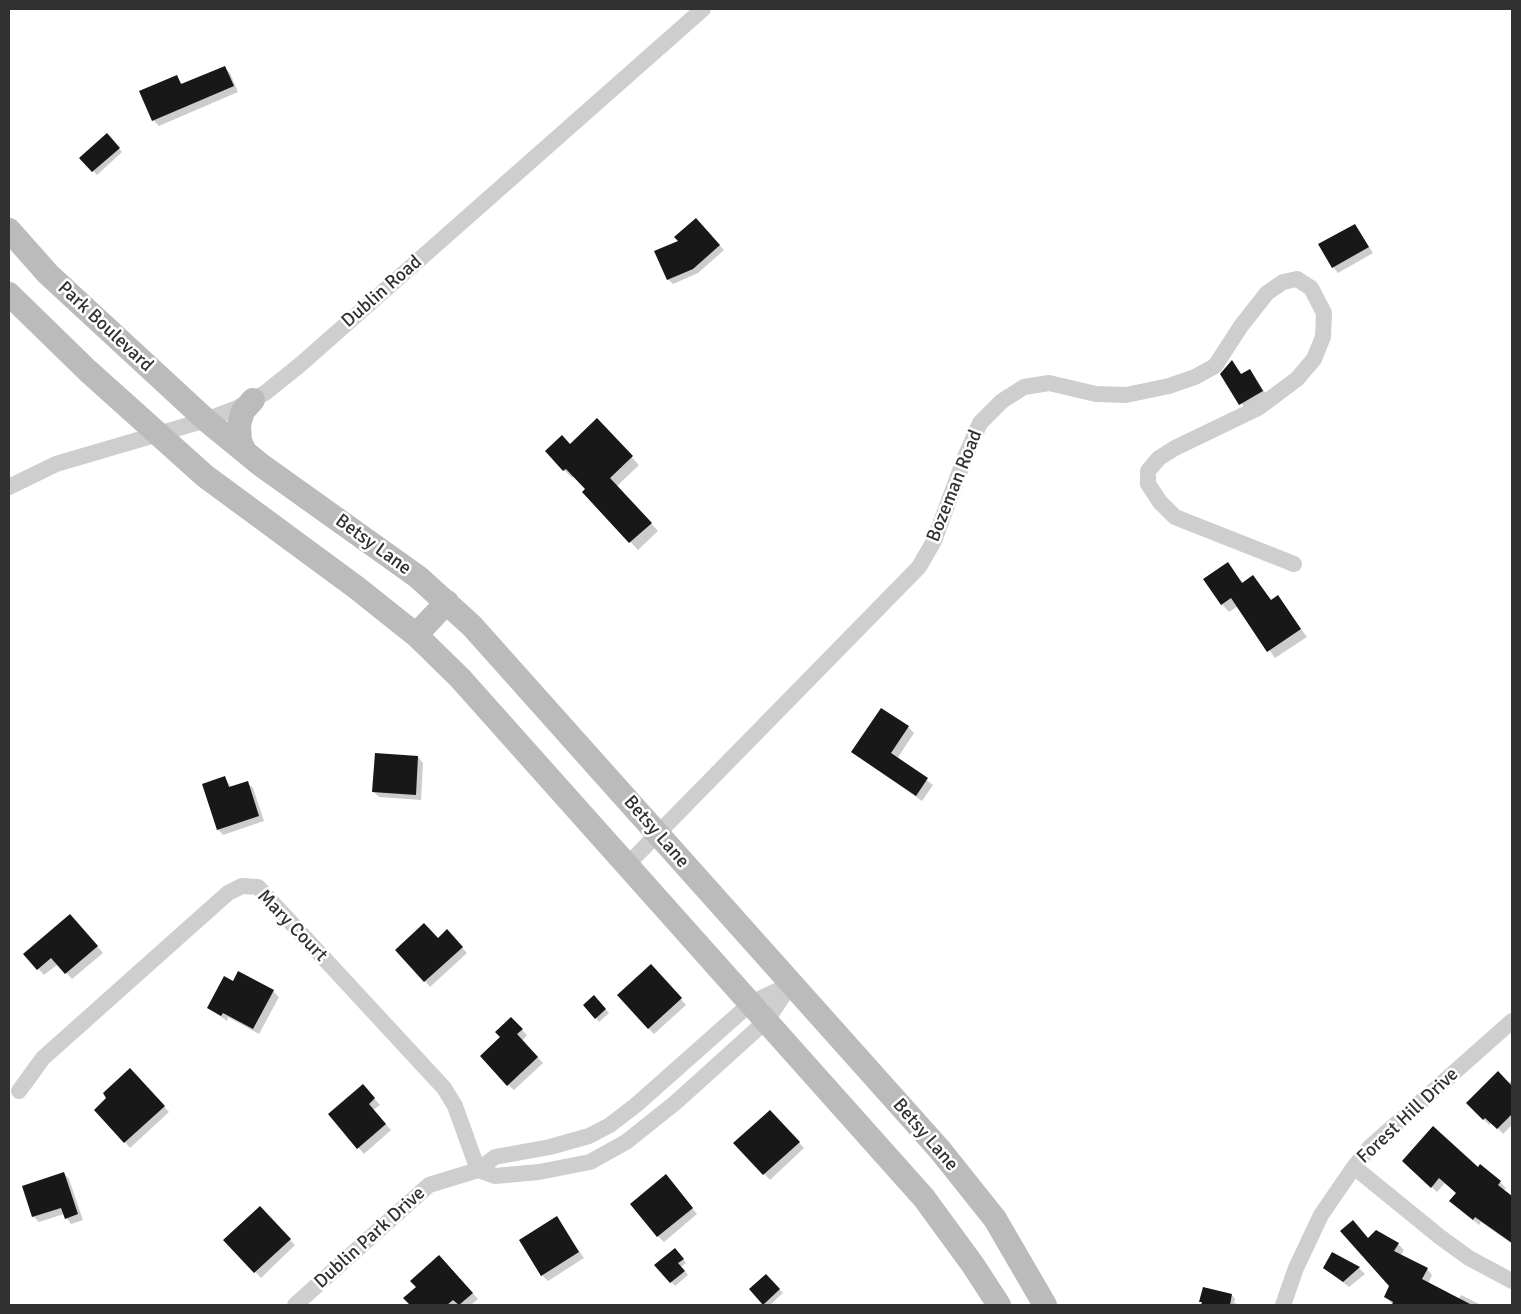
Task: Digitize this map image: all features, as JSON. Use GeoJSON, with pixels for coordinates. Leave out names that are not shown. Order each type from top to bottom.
{"type":"FeatureCollection","features":[{"type":"Feature","properties":{"kind":"main road","name":"Park Boulevard"},"geometry":{"type":"LineString","coordinates":[[9,230],[48,274],[206,420]]}},
{"type":"Feature","properties":{"kind":"main road"},"geometry":{"type":"LineString","coordinates":[[9,294],[88,371],[205,476],[357,588],[416,635],[505,726],[924,1198],[973,1265],[999,1305]]}},
{"type":"Feature","properties":{"kind":"main road"},"geometry":{"type":"LineString","coordinates":[[245,452],[240,441],[238,424],[243,411],[253,400]]}},
{"type":"Feature","properties":{"kind":"main road","name":"Betsy Lane"},"geometry":{"type":"LineString","coordinates":[[206,420],[245,452],[382,550],[447,602],[544,705],[940,1150],[995,1219],[1045,1305]]}},
{"type":"Feature","properties":{"kind":"main road"},"geometry":{"type":"LineString","coordinates":[[416,635],[447,602]]}},
{"type":"Feature","properties":{"kind":"street","name":"Dublin Road"},"geometry":{"type":"LineString","coordinates":[[9,487],[56,464],[206,420],[253,400],[301,364],[702,9]]}},
{"type":"Feature","properties":{"kind":"street","name":"Bozeman Road"},"geometry":{"type":"LineString","coordinates":[[628,864],[919,567],[934,541],[980,422],[1002,401],[1024,387],[1049,383],[1096,394],[1126,395],[1169,386],[1195,377],[1215,366],[1241,326],[1267,293],[1283,282],[1297,279],[1311,288],[1324,313],[1323,337],[1314,359],[1296,379],[1258,408],[1174,448],[1159,458],[1148,471],[1148,484],[1160,502],[1175,517],[1294,564]]}},
{"type":"Feature","properties":{"kind":"street","name":"Mary Court"},"geometry":{"type":"LineString","coordinates":[[19,1091],[43,1058],[228,893],[242,886],[258,887],[444,1088],[455,1106],[478,1170]]}},
{"type":"Feature","properties":{"kind":"street","name":"Dublin Park Drive"},"geometry":{"type":"LineString","coordinates":[[295,1305],[428,1185],[478,1170],[495,1157],[550,1147],[597,1132],[636,1105],[687,1060],[759,1012],[791,984]]}},
{"type":"Feature","properties":{"kind":"street","name":"Dublin Park Drive"},"geometry":{"type":"LineString","coordinates":[[478,1170],[495,1176],[540,1172],[590,1162],[626,1142],[704,1077],[759,1012],[791,984]]}},
{"type":"Feature","properties":{"kind":"street","name":"Forest Hill Drive"},"geometry":{"type":"LineString","coordinates":[[1283,1305],[1296,1268],[1321,1214],[1370,1147],[1511,1025]]}},
{"type":"Feature","properties":{"kind":"street"},"geometry":{"type":"LineString","coordinates":[[687,1060],[704,1077]]}},
{"type":"Feature","properties":{"kind":"street"},"geometry":{"type":"LineString","coordinates":[[597,1132],[606,1153]]}},
{"type":"Feature","properties":{"kind":"street"},"geometry":{"type":"LineString","coordinates":[[1354,1167],[1440,1237],[1469,1258],[1512,1282]]}},
{"type":"Feature","properties":{"kind":"building"},"geometry":{"type":"Polygon","coordinates":[[[225,66],[234,86],[152,121],[139,91],[177,75],[181,84],[225,66]]]}},
{"type":"Feature","properties":{"kind":"building"},"geometry":{"type":"Polygon","coordinates":[[[107,133],[120,148],[92,172],[79,158],[107,133]]]}},
{"type":"Feature","properties":{"kind":"building"},"geometry":{"type":"Polygon","coordinates":[[[696,218],[720,245],[693,269],[667,280],[654,251],[678,241],[674,237],[696,218]]]}},
{"type":"Feature","properties":{"kind":"building"},"geometry":{"type":"Polygon","coordinates":[[[1355,224],[1369,247],[1332,268],[1318,244],[1355,224]]]}},
{"type":"Feature","properties":{"kind":"building"},"geometry":{"type":"Polygon","coordinates":[[[1232,360],[1241,374],[1250,369],[1263,391],[1239,405],[1220,374],[1232,360]]]}},
{"type":"Feature","properties":{"kind":"building"},"geometry":{"type":"Polygon","coordinates":[[[597,418],[633,456],[610,478],[652,523],[629,543],[582,492],[585,489],[566,469],[563,471],[545,451],[562,435],[570,444],[597,418]]]}},
{"type":"Feature","properties":{"kind":"building"},"geometry":{"type":"Polygon","coordinates":[[[1228,562],[1242,583],[1253,575],[1271,600],[1278,595],[1301,629],[1267,652],[1231,598],[1221,605],[1203,579],[1228,562]]]}},
{"type":"Feature","properties":{"kind":"building"},"geometry":{"type":"Polygon","coordinates":[[[881,708],[909,726],[891,753],[928,778],[916,796],[851,752],[881,708]]]}},
{"type":"Feature","properties":{"kind":"building"},"geometry":{"type":"Polygon","coordinates":[[[375,753],[418,756],[416,795],[372,792],[375,753]]]}},
{"type":"Feature","properties":{"kind":"building"},"geometry":{"type":"Polygon","coordinates":[[[225,776],[229,787],[248,781],[259,816],[217,830],[202,784],[225,776]]]}},
{"type":"Feature","properties":{"kind":"building"},"geometry":{"type":"Polygon","coordinates":[[[70,914],[98,946],[65,974],[51,958],[37,970],[23,954],[70,914]]]}},
{"type":"Feature","properties":{"kind":"building"},"geometry":{"type":"Polygon","coordinates":[[[424,923],[438,938],[447,929],[463,947],[424,982],[395,950],[424,923]]]}},
{"type":"Feature","properties":{"kind":"building"},"geometry":{"type":"Polygon","coordinates":[[[651,964],[682,998],[648,1029],[617,995],[651,964]]]}},
{"type":"Feature","properties":{"kind":"building"},"geometry":{"type":"Polygon","coordinates":[[[238,971],[274,990],[253,1029],[223,1013],[221,1016],[207,1008],[224,976],[233,981],[238,971]]]}},
{"type":"Feature","properties":{"kind":"building"},"geometry":{"type":"Polygon","coordinates":[[[594,995],[606,1009],[595,1019],[583,1005],[594,995]]]}},
{"type":"Feature","properties":{"kind":"building"},"geometry":{"type":"Polygon","coordinates":[[[511,1017],[523,1029],[517,1034],[538,1057],[507,1086],[480,1056],[500,1037],[495,1032],[511,1017]]]}},
{"type":"Feature","properties":{"kind":"building"},"geometry":{"type":"Polygon","coordinates":[[[130,1068],[165,1106],[124,1143],[94,1110],[106,1098],[103,1093],[130,1068]]]}},
{"type":"Feature","properties":{"kind":"building"},"geometry":{"type":"Polygon","coordinates":[[[1498,1071],[1512,1086],[1512,1114],[1497,1129],[1485,1118],[1483,1120],[1466,1103],[1498,1071]]]}},
{"type":"Feature","properties":{"kind":"building"},"geometry":{"type":"Polygon","coordinates":[[[363,1084],[375,1098],[369,1104],[386,1124],[357,1149],[328,1114],[363,1084]]]}},
{"type":"Feature","properties":{"kind":"building"},"geometry":{"type":"Polygon","coordinates":[[[770,1110],[800,1142],[763,1175],[733,1143],[770,1110]]]}},
{"type":"Feature","properties":{"kind":"building"},"geometry":{"type":"Polygon","coordinates":[[[1433,1126],[1478,1167],[1480,1164],[1501,1181],[1498,1185],[1512,1196],[1512,1243],[1475,1217],[1473,1220],[1449,1201],[1456,1193],[1439,1178],[1431,1188],[1402,1161],[1433,1126]]]}},
{"type":"Feature","properties":{"kind":"building"},"geometry":{"type":"Polygon","coordinates":[[[64,1172],[78,1214],[65,1219],[61,1208],[32,1217],[22,1186],[64,1172]]]}},
{"type":"Feature","properties":{"kind":"building"},"geometry":{"type":"Polygon","coordinates":[[[666,1174],[693,1208],[657,1237],[630,1204],[666,1174]]]}},
{"type":"Feature","properties":{"kind":"building"},"geometry":{"type":"Polygon","coordinates":[[[260,1206],[291,1239],[254,1273],[223,1240],[260,1206]]]}},
{"type":"Feature","properties":{"kind":"building"},"geometry":{"type":"Polygon","coordinates":[[[557,1216],[579,1252],[541,1276],[519,1240],[557,1216]]]}},
{"type":"Feature","properties":{"kind":"building"},"geometry":{"type":"Polygon","coordinates":[[[1353,1220],[1368,1238],[1376,1230],[1399,1243],[1394,1251],[1428,1268],[1422,1279],[1472,1305],[1392,1305],[1393,1302],[1384,1297],[1389,1286],[1340,1231],[1353,1220]]]}},
{"type":"Feature","properties":{"kind":"building"},"geometry":{"type":"Polygon","coordinates":[[[675,1248],[684,1259],[678,1263],[685,1271],[670,1283],[654,1265],[675,1248]]]}},
{"type":"Feature","properties":{"kind":"building"},"geometry":{"type":"Polygon","coordinates":[[[1332,1252],[1360,1267],[1343,1282],[1323,1268],[1332,1252]]]}},
{"type":"Feature","properties":{"kind":"building"},"geometry":{"type":"Polygon","coordinates":[[[439,1255],[473,1293],[459,1305],[453,1300],[447,1305],[410,1305],[403,1298],[416,1287],[410,1281],[439,1255]]]}},
{"type":"Feature","properties":{"kind":"building"},"geometry":{"type":"Polygon","coordinates":[[[766,1274],[780,1289],[763,1305],[749,1289],[766,1274]]]}},
{"type":"Feature","properties":{"kind":"building"},"geometry":{"type":"Polygon","coordinates":[[[1203,1287],[1232,1294],[1230,1305],[1201,1305],[1202,1302],[1199,1302],[1203,1287]]]}}]}
